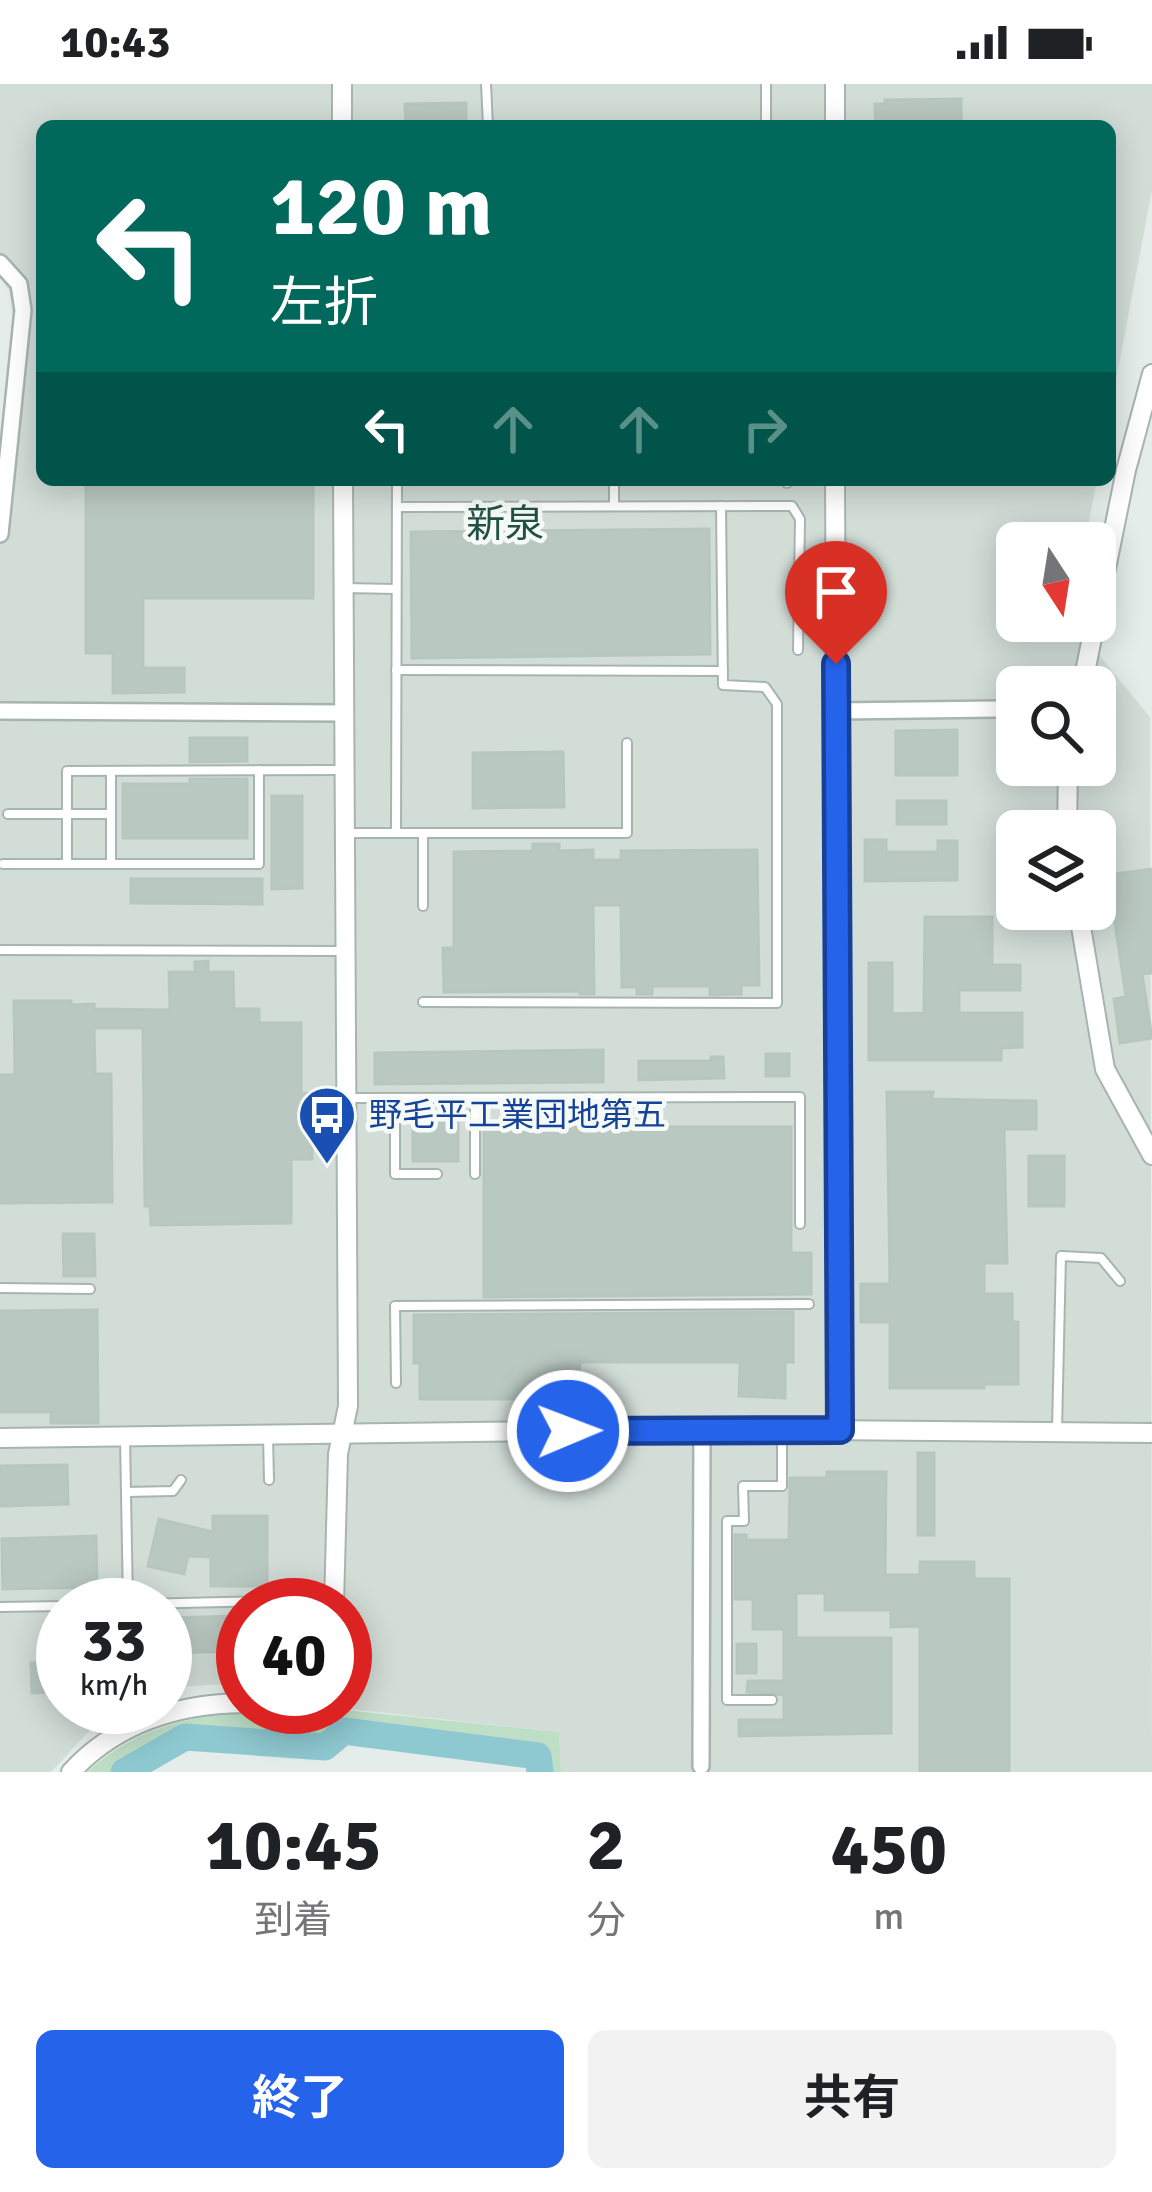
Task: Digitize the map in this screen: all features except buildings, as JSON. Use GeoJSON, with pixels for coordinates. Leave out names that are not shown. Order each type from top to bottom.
{"type":"FeatureCollection","features":[{"type":"Feature","properties":{"kind":"street"},"geometry":{"type":"LineString","coordinates":[[342,84],[342,120]]}},
{"type":"Feature","properties":{"kind":"street"},"geometry":{"type":"LineString","coordinates":[[835,84],[835,120]]}},
{"type":"Feature","properties":{"kind":"street"},"geometry":{"type":"LineString","coordinates":[[0,262],[20,284],[23,310],[0,534]]}},
{"type":"Feature","properties":{"kind":"street"},"geometry":{"type":"LineString","coordinates":[[0,359],[17,375]]}},
{"type":"Feature","properties":{"kind":"street"},"geometry":{"type":"LineString","coordinates":[[1086,666],[1126,470],[1152,374]]}},
{"type":"Feature","properties":{"kind":"street"},"geometry":{"type":"LineString","coordinates":[[335,1578],[338,1454],[348,1406],[344,486]]}},
{"type":"Feature","properties":{"kind":"street"},"geometry":{"type":"LineString","coordinates":[[835,486],[840,1430]]}},
{"type":"Feature","properties":{"kind":"street"},"geometry":{"type":"LineString","coordinates":[[836,711],[996,710]]}},
{"type":"Feature","properties":{"kind":"street"},"geometry":{"type":"LineString","coordinates":[[0,711],[344,713]]}},
{"type":"Feature","properties":{"kind":"street"},"geometry":{"type":"LineString","coordinates":[[1082,930],[1106,1069],[1152,1155]]}},
{"type":"Feature","properties":{"kind":"street"},"geometry":{"type":"LineString","coordinates":[[700,1766],[702,1429]]}},
{"type":"Feature","properties":{"kind":"street"},"geometry":{"type":"LineString","coordinates":[[0,1438],[702,1429],[1152,1433]]}},
{"type":"Feature","properties":{"kind":"street"},"geometry":{"type":"LineString","coordinates":[[71,1772],[101,1746],[141,1723],[193,1705],[216,1704]]}},
{"type":"Feature","properties":{"kind":"lane"},"geometry":{"type":"LineString","coordinates":[[486,84],[488,120]]}},
{"type":"Feature","properties":{"kind":"lane"},"geometry":{"type":"LineString","coordinates":[[766,84],[766,120]]}},
{"type":"Feature","properties":{"kind":"lane"},"geometry":{"type":"LineString","coordinates":[[396,833],[397,486]]}},
{"type":"Feature","properties":{"kind":"lane"},"geometry":{"type":"LineString","coordinates":[[614,486],[614,506]]}},
{"type":"Feature","properties":{"kind":"lane"},"geometry":{"type":"LineString","coordinates":[[423,1002],[778,1004],[776,704],[765,687],[723,685],[721,506]]}},
{"type":"Feature","properties":{"kind":"lane"},"geometry":{"type":"LineString","coordinates":[[397,507],[792,506],[798,510],[798,650]]}},
{"type":"Feature","properties":{"kind":"lane"},"geometry":{"type":"LineString","coordinates":[[344,588],[396,589]]}},
{"type":"Feature","properties":{"kind":"lane"},"geometry":{"type":"LineString","coordinates":[[396,670],[723,671]]}},
{"type":"Feature","properties":{"kind":"lane"},"geometry":{"type":"LineString","coordinates":[[345,833],[627,833],[627,743]]}},
{"type":"Feature","properties":{"kind":"lane"},"geometry":{"type":"LineString","coordinates":[[3,864],[259,864],[259,770]]}},
{"type":"Feature","properties":{"kind":"lane"},"geometry":{"type":"LineString","coordinates":[[67,864],[67,771],[344,770]]}},
{"type":"Feature","properties":{"kind":"lane"},"geometry":{"type":"LineString","coordinates":[[111,771],[111,864]]}},
{"type":"Feature","properties":{"kind":"lane"},"geometry":{"type":"LineString","coordinates":[[8,814],[111,814]]}},
{"type":"Feature","properties":{"kind":"lane"},"geometry":{"type":"LineString","coordinates":[[423,906],[424,833]]}},
{"type":"Feature","properties":{"kind":"lane"},"geometry":{"type":"LineString","coordinates":[[0,950],[346,951]]}},
{"type":"Feature","properties":{"kind":"lane"},"geometry":{"type":"LineString","coordinates":[[346,1099],[800,1097],[800,1224]]}},
{"type":"Feature","properties":{"kind":"lane"},"geometry":{"type":"LineString","coordinates":[[395,1098],[395,1174],[437,1174]]}},
{"type":"Feature","properties":{"kind":"lane"},"geometry":{"type":"LineString","coordinates":[[475,1098],[475,1174]]}},
{"type":"Feature","properties":{"kind":"lane"},"geometry":{"type":"LineString","coordinates":[[1058,1432],[1060,1256],[1101,1258],[1120,1281]]}},
{"type":"Feature","properties":{"kind":"lane"},"geometry":{"type":"LineString","coordinates":[[0,1288],[90,1289]]}},
{"type":"Feature","properties":{"kind":"lane"},"geometry":{"type":"LineString","coordinates":[[395,1383],[395,1306],[809,1304]]}},
{"type":"Feature","properties":{"kind":"lane"},"geometry":{"type":"LineString","coordinates":[[772,1700],[727,1700],[727,1521],[743,1521],[743,1486],[782,1486],[782,1430]]}},
{"type":"Feature","properties":{"kind":"lane"},"geometry":{"type":"LineString","coordinates":[[268,1434],[269,1480]]}},
{"type":"Feature","properties":{"kind":"lane"},"geometry":{"type":"LineString","coordinates":[[125,1436],[128,1578]]}},
{"type":"Feature","properties":{"kind":"lane"},"geometry":{"type":"LineString","coordinates":[[126,1492],[173,1491],[181,1480]]}},
{"type":"Feature","properties":{"kind":"lane"},"geometry":{"type":"LineString","coordinates":[[0,1607],[36,1606]]}},
{"type":"Feature","properties":{"kind":"shaded area"},"geometry":{"type":"Polygon","coordinates":[[[0,84],[1152,84],[1152,190],[1116,380],[1116,120],[36,120],[36,486],[1096,486],[1089,522],[996,522],[996,642],[1088,642],[1108,666],[996,666],[996,786],[1116,786],[1116,676],[1150,717],[1152,1772],[561,1772],[559,1732],[372,1711],[372,1578],[216,1578],[216,1685],[192,1686],[192,1578],[36,1578],[36,1734],[87,1734],[51,1772],[0,1772],[0,448],[13,317],[9,290],[0,278],[0,84]]]}},
{"type":"Feature","properties":{"kind":"green space"},"geometry":{"type":"Polygon","coordinates":[[[372,1713],[559,1732],[561,1772],[546,1772],[543,1751],[372,1730],[372,1713]]]}},
{"type":"Feature","properties":{"kind":"green space"},"geometry":{"type":"Polygon","coordinates":[[[216,1715],[216,1734],[331,1734],[322,1741],[192,1734],[192,1720],[216,1715]]]}},
{"type":"Feature","properties":{"kind":"green space"},"geometry":{"type":"Polygon","coordinates":[[[181,1734],[112,1772],[87,1772],[115,1750],[144,1735],[181,1734]]]}},
{"type":"Feature","properties":{"kind":"waterway"},"geometry":{"type":"LineString","coordinates":[[124,1772],[185,1737],[325,1747],[344,1731],[538,1756],[540,1772]]}},
{"type":"Feature","properties":{"kind":"place","name":"野毛平工業団地第五"},"geometry":{"type":"Point","coordinates":[327,1166]}},
{"type":"Feature","properties":{"kind":"district","name":"新泉"},"geometry":{"type":"Point","coordinates":[505,524]}},
{"type":"Feature","properties":{"kind":"route"},"geometry":{"type":"LineString","coordinates":[[568,1431],[840,1430],[836,664]]}}]}
